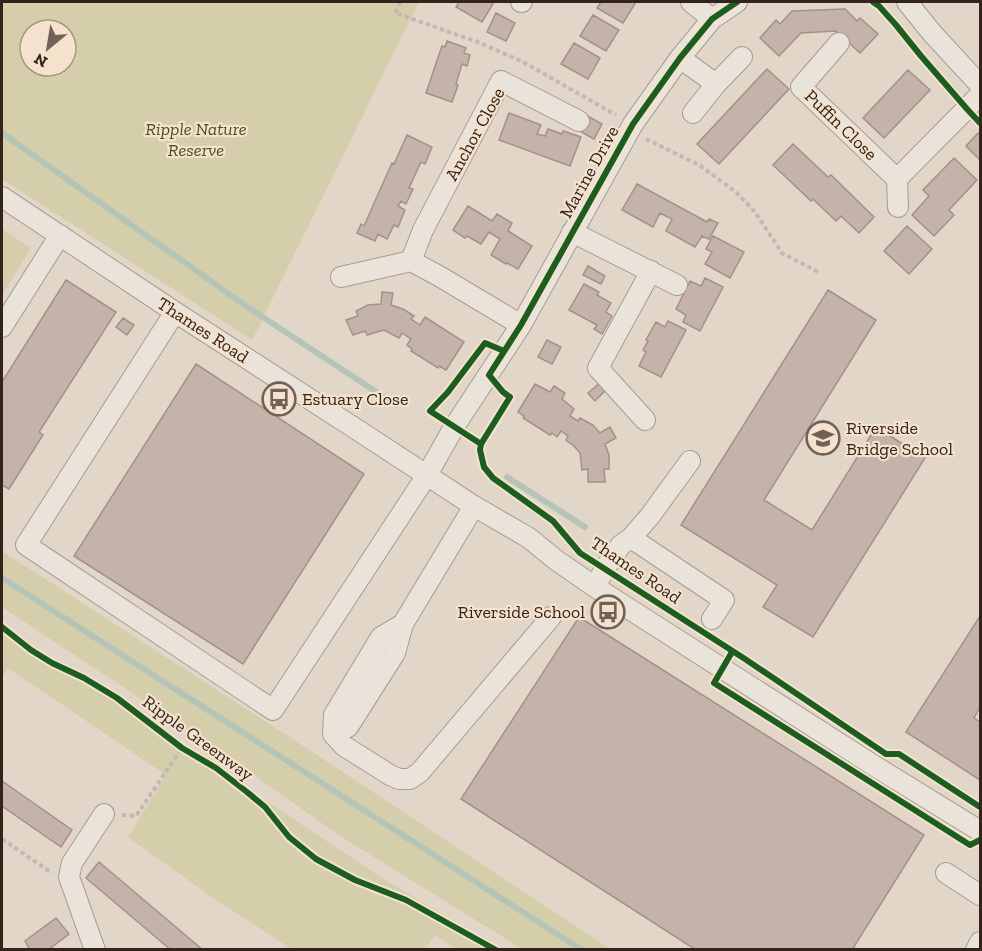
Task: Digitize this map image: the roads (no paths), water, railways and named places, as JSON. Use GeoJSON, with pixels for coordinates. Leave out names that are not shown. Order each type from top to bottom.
{"type":"FeatureCollection","features":[{"type":"Feature","properties":{"kind":"street"},"geometry":{"type":"LineString","coordinates":[[691,2],[712,19]]}},
{"type":"Feature","properties":{"kind":"street","name":"Marine Drive"},"geometry":{"type":"LineString","coordinates":[[175,312],[26,545],[273,710],[427,475],[454,427],[521,325],[631,127],[680,58],[712,19],[737,2]]}},
{"type":"Feature","properties":{"kind":"street"},"geometry":{"type":"LineString","coordinates":[[907,2],[932,33],[981,85]]}},
{"type":"Feature","properties":{"kind":"street","name":"Puffin Close"},"geometry":{"type":"LineString","coordinates":[[839,43],[801,87],[897,179]]}},
{"type":"Feature","properties":{"kind":"street"},"geometry":{"type":"LineString","coordinates":[[693,113],[742,57]]}},
{"type":"Feature","properties":{"kind":"street"},"geometry":{"type":"LineString","coordinates":[[680,58],[716,84]]}},
{"type":"Feature","properties":{"kind":"street","name":"Anchor Close"},"geometry":{"type":"LineString","coordinates":[[411,261],[423,230],[501,81],[579,121]]}},
{"type":"Feature","properties":{"kind":"street"},"geometry":{"type":"LineString","coordinates":[[898,207],[897,179],[981,95]]}},
{"type":"Feature","properties":{"kind":"street","name":"Thames Road"},"geometry":{"type":"LineString","coordinates":[[2,197],[474,506],[530,538],[556,560],[595,587],[873,765],[981,831]]}},
{"type":"Feature","properties":{"kind":"street"},"geometry":{"type":"LineString","coordinates":[[572,232],[677,285]]}},
{"type":"Feature","properties":{"kind":"street"},"geometry":{"type":"LineString","coordinates":[[2,327],[60,235]]}},
{"type":"Feature","properties":{"kind":"street"},"geometry":{"type":"LineString","coordinates":[[341,277],[411,261],[521,325]]}},
{"type":"Feature","properties":{"kind":"street"},"geometry":{"type":"LineString","coordinates":[[645,420],[598,368],[651,271]]}},
{"type":"Feature","properties":{"kind":"street"},"geometry":{"type":"LineString","coordinates":[[595,587],[616,551],[650,516],[690,461]]}},
{"type":"Feature","properties":{"kind":"street"},"geometry":{"type":"LineString","coordinates":[[474,506],[403,624],[395,653],[348,728],[333,734],[344,746],[384,772],[399,779],[410,779],[420,772],[551,617]]}},
{"type":"Feature","properties":{"kind":"street"},"geometry":{"type":"LineString","coordinates":[[631,538],[724,600],[712,619]]}},
{"type":"Feature","properties":{"kind":"street"},"geometry":{"type":"LineString","coordinates":[[95,950],[69,877],[72,863],[104,814]]}},
{"type":"Feature","properties":{"kind":"street"},"geometry":{"type":"LineString","coordinates":[[946,873],[981,896]]}},
{"type":"Feature","properties":{"kind":"street"},"geometry":{"type":"LineString","coordinates":[[976,950],[981,942]]}},
{"type":"Feature","properties":{"kind":"waterway"},"geometry":{"type":"LineString","coordinates":[[2,133],[243,304],[396,405]]}},
{"type":"Feature","properties":{"kind":"waterway"},"geometry":{"type":"LineString","coordinates":[[507,477],[585,527]]}},
{"type":"Feature","properties":{"kind":"waterway"},"geometry":{"type":"LineString","coordinates":[[2,578],[582,950]]}},
{"type":"Feature","properties":{"kind":"place","name":"Estuary Close"},"geometry":{"type":"Point","coordinates":[279,399]}},
{"type":"Feature","properties":{"kind":"place","name":"Riverside Bridge School"},"geometry":{"type":"Point","coordinates":[823,438]}},
{"type":"Feature","properties":{"kind":"place","name":"Riverside School"},"geometry":{"type":"Point","coordinates":[608,612]}},
{"type":"Feature","properties":{"kind":"park label","name":"Ripple Nature Reserve"},"geometry":{"type":"Point","coordinates":[196,139]}}]}
